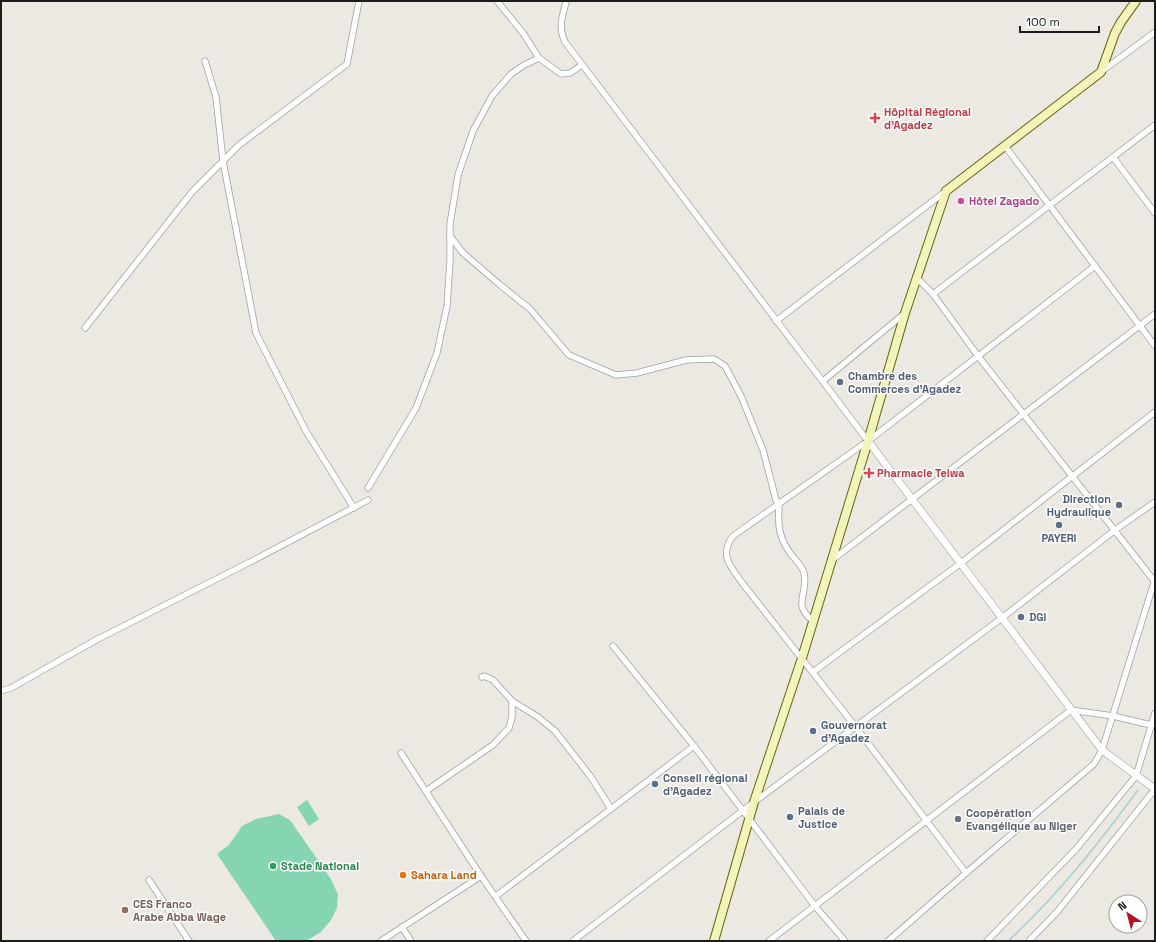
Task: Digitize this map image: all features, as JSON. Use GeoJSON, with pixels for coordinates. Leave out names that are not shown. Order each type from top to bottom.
{"type":"FeatureCollection","features":[{"type":"Feature","properties":{"kind":"main road"},"geometry":{"type":"LineString","coordinates":[[714,941],[749,818],[802,658],[868,441],[905,312],[946,190],[1101,72],[1120,22],[1136,1]]}},
{"type":"Feature","properties":{"kind":"street"},"geometry":{"type":"LineString","coordinates":[[85,328],[192,192],[239,145],[346,64],[359,1]]}},
{"type":"Feature","properties":{"kind":"street"},"geometry":{"type":"LineString","coordinates":[[497,1],[523,33],[539,58],[561,74],[570,73],[582,66]]}},
{"type":"Feature","properties":{"kind":"street"},"geometry":{"type":"LineString","coordinates":[[566,2],[560,22],[561,33],[565,42],[582,66],[823,381],[1102,750],[1155,789],[1057,912],[1029,941]]}},
{"type":"Feature","properties":{"kind":"street"},"geometry":{"type":"LineString","coordinates":[[1101,72],[1154,35]]}},
{"type":"Feature","properties":{"kind":"street"},"geometry":{"type":"LineString","coordinates":[[368,488],[416,408],[437,353],[447,306],[450,224],[458,175],[473,131],[492,96],[511,74],[524,65],[539,58]]}},
{"type":"Feature","properties":{"kind":"street"},"geometry":{"type":"LineString","coordinates":[[205,61],[216,97],[223,161],[256,333],[306,432],[354,508]]}},
{"type":"Feature","properties":{"kind":"street"},"geometry":{"type":"LineString","coordinates":[[933,294],[1155,125]]}},
{"type":"Feature","properties":{"kind":"street"},"geometry":{"type":"LineString","coordinates":[[1005,146],[1155,346]]}},
{"type":"Feature","properties":{"kind":"street"},"geometry":{"type":"LineString","coordinates":[[1113,157],[1155,213]]}},
{"type":"Feature","properties":{"kind":"street"},"geometry":{"type":"LineString","coordinates":[[776,321],[946,190]]}},
{"type":"Feature","properties":{"kind":"street"},"geometry":{"type":"LineString","coordinates":[[450,236],[463,253],[530,309],[568,355],[616,375],[637,373],[686,360],[714,359],[725,366],[741,396],[763,450],[776,500],[779,504],[779,531],[790,554],[801,566],[804,573],[805,578],[802,609],[813,621]]}},
{"type":"Feature","properties":{"kind":"street"},"geometry":{"type":"LineString","coordinates":[[966,873],[855,726],[743,584],[727,561],[725,551],[733,536],[868,441],[1095,266]]}},
{"type":"Feature","properties":{"kind":"street"},"geometry":{"type":"LineString","coordinates":[[888,941],[1094,764],[1102,750],[1155,581],[978,356],[933,294],[917,278]]}},
{"type":"Feature","properties":{"kind":"street"},"geometry":{"type":"LineString","coordinates":[[823,381],[905,312]]}},
{"type":"Feature","properties":{"kind":"street"},"geometry":{"type":"LineString","coordinates":[[831,560],[1155,314]]}},
{"type":"Feature","properties":{"kind":"street"},"geometry":{"type":"LineString","coordinates":[[813,672],[961,563],[1155,412]]}},
{"type":"Feature","properties":{"kind":"street"},"geometry":{"type":"LineString","coordinates":[[1,692],[11,688],[96,640],[368,500]]}},
{"type":"Feature","properties":{"kind":"street"},"geometry":{"type":"LineString","coordinates":[[573,941],[754,802],[1002,618],[1115,530],[1155,502]]}},
{"type":"Feature","properties":{"kind":"street"},"geometry":{"type":"LineString","coordinates":[[613,646],[694,746],[815,906],[845,941]]}},
{"type":"Feature","properties":{"kind":"street"},"geometry":{"type":"LineString","coordinates":[[482,677],[484,676],[493,680],[512,701],[538,717],[555,730],[592,777],[611,809]]}},
{"type":"Feature","properties":{"kind":"street"},"geometry":{"type":"LineString","coordinates":[[426,791],[493,745],[509,728],[512,717],[512,701]]}},
{"type":"Feature","properties":{"kind":"street"},"geometry":{"type":"LineString","coordinates":[[769,941],[1071,710],[1154,723]]}},
{"type":"Feature","properties":{"kind":"street"},"geometry":{"type":"LineString","coordinates":[[987,941],[1076,849],[1136,776],[1154,723],[1155,713]]}},
{"type":"Feature","properties":{"kind":"street"},"geometry":{"type":"LineString","coordinates":[[496,896],[694,746]]}},
{"type":"Feature","properties":{"kind":"street"},"geometry":{"type":"LineString","coordinates":[[401,753],[526,941]]}},
{"type":"Feature","properties":{"kind":"street"},"geometry":{"type":"LineString","coordinates":[[380,941],[482,876]]}},
{"type":"Feature","properties":{"kind":"street"},"geometry":{"type":"LineString","coordinates":[[149,880],[189,941]]}},
{"type":"Feature","properties":{"kind":"street"},"geometry":{"type":"LineString","coordinates":[[402,927],[411,941]]}},
{"type":"Feature","properties":{"kind":"green space"},"geometry":{"type":"Polygon","coordinates":[[[307,800],[319,819],[309,826],[297,807],[307,800]]]}},
{"type":"Feature","properties":{"kind":"green space","name":"Stade National"},"geometry":{"type":"Polygon","coordinates":[[[279,814],[290,820],[331,879],[338,895],[337,908],[331,920],[321,932],[306,941],[276,941],[217,854],[229,845],[242,826],[256,819],[279,814]]]}},
{"type":"Feature","properties":{"kind":"waterway"},"geometry":{"type":"LineString","coordinates":[[1008,941],[1044,906],[1077,868],[1138,790]]}},
{"type":"Feature","properties":{"kind":"place","name":"Hôpital Régional d'Agadez"},"geometry":{"type":"Point","coordinates":[875,118]}},
{"type":"Feature","properties":{"kind":"place","name":"Hôtel Zagado"},"geometry":{"type":"Point","coordinates":[961,201]}},
{"type":"Feature","properties":{"kind":"place","name":"Chambre des Commerces d’Agadez"},"geometry":{"type":"Point","coordinates":[840,382]}},
{"type":"Feature","properties":{"kind":"place","name":"Pharmacie Telwa"},"geometry":{"type":"Point","coordinates":[869,473]}},
{"type":"Feature","properties":{"kind":"place","name":"Direction Hydraulique"},"geometry":{"type":"Point","coordinates":[1119,505]}},
{"type":"Feature","properties":{"kind":"place","name":"PAYERI"},"geometry":{"type":"Point","coordinates":[1059,525]}},
{"type":"Feature","properties":{"kind":"place","name":"DGI"},"geometry":{"type":"Point","coordinates":[1021,617]}},
{"type":"Feature","properties":{"kind":"place","name":"Gouvernorat d'Agadez"},"geometry":{"type":"Point","coordinates":[813,731]}},
{"type":"Feature","properties":{"kind":"place","name":"Conseil régional d'Agadez"},"geometry":{"type":"Point","coordinates":[655,784]}},
{"type":"Feature","properties":{"kind":"place","name":"Palais de Justice"},"geometry":{"type":"Point","coordinates":[790,817]}},
{"type":"Feature","properties":{"kind":"place","name":"Coopération Evangélique au Niger"},"geometry":{"type":"Point","coordinates":[958,819]}},
{"type":"Feature","properties":{"kind":"place","name":"Stade National"},"geometry":{"type":"Point","coordinates":[273,866]}},
{"type":"Feature","properties":{"kind":"place","name":"Sahara Land"},"geometry":{"type":"Point","coordinates":[403,875]}},
{"type":"Feature","properties":{"kind":"place","name":"CES Franco Arabe Abba Wage"},"geometry":{"type":"Point","coordinates":[125,910]}}]}
